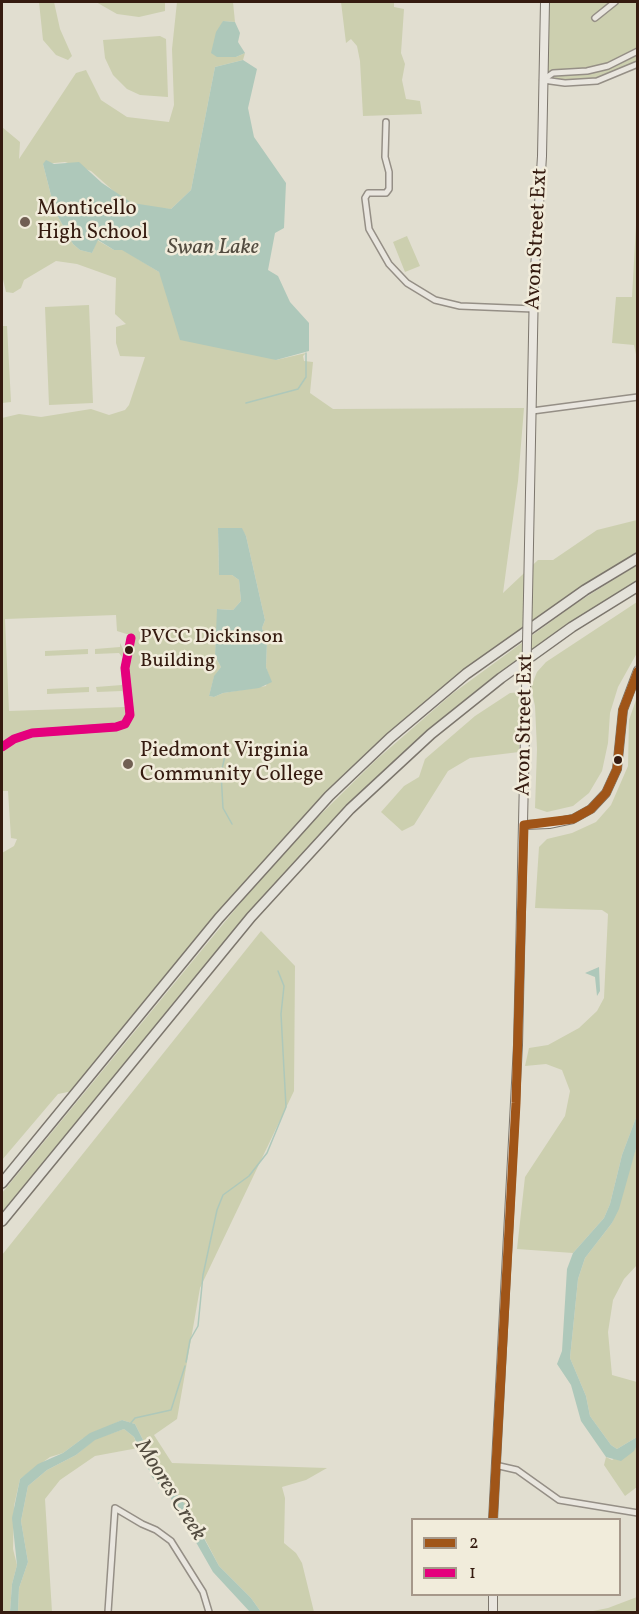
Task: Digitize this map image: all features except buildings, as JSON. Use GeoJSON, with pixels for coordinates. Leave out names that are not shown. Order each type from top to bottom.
{"type":"FeatureCollection","features":[{"type":"Feature","properties":{"kind":"highway"},"geometry":{"type":"LineString","coordinates":[[2,1183],[225,910],[329,796],[390,738],[466,674],[585,590],[638,558]]}},
{"type":"Feature","properties":{"kind":"highway"},"geometry":{"type":"LineString","coordinates":[[2,1221],[251,916],[350,809],[431,734],[501,678],[572,627],[638,586]]}},
{"type":"Feature","properties":{"kind":"main road","name":"Avon Street Ext"},"geometry":{"type":"LineString","coordinates":[[493,1518],[516,1094],[524,825],[534,309],[545,2]]}},
{"type":"Feature","properties":{"kind":"main road"},"geometry":{"type":"LineString","coordinates":[[524,825],[549,824],[573,819],[591,809],[606,793],[617,769],[623,710],[638,670]]}},
{"type":"Feature","properties":{"kind":"main road"},"geometry":{"type":"LineString","coordinates":[[493,1596],[493,1612]]}},
{"type":"Feature","properties":{"kind":"street"},"geometry":{"type":"LineString","coordinates":[[595,18],[606,4],[615,2]]}},
{"type":"Feature","properties":{"kind":"street"},"geometry":{"type":"LineString","coordinates":[[543,80],[553,73],[587,71],[608,66],[638,51]]}},
{"type":"Feature","properties":{"kind":"street"},"geometry":{"type":"LineString","coordinates":[[543,80],[565,84],[597,81],[638,64]]}},
{"type":"Feature","properties":{"kind":"street"},"geometry":{"type":"LineString","coordinates":[[386,122],[385,157],[389,172],[389,189],[386,192],[368,194],[364,198],[369,229],[389,264],[415,289],[435,300],[460,306],[534,309]]}},
{"type":"Feature","properties":{"kind":"street"},"geometry":{"type":"LineString","coordinates":[[532,411],[638,397]]}},
{"type":"Feature","properties":{"kind":"street"},"geometry":{"type":"LineString","coordinates":[[2,747],[14,739],[32,733],[116,727],[125,724],[130,715],[125,668],[131,638]]}},
{"type":"Feature","properties":{"kind":"street"},"geometry":{"type":"LineString","coordinates":[[495,1465],[517,1470],[543,1491],[559,1500],[638,1513]]}},
{"type":"Feature","properties":{"kind":"street"},"geometry":{"type":"LineString","coordinates":[[108,1612],[115,1508],[156,1530],[171,1541],[203,1592],[209,1612]]}},
{"type":"Feature","properties":{"kind":"shaded area"},"geometry":{"type":"Polygon","coordinates":[[[39,2],[54,2],[60,29],[72,56],[68,60],[56,55],[43,40],[39,2]]]}},
{"type":"Feature","properties":{"kind":"shaded area"},"geometry":{"type":"Polygon","coordinates":[[[96,2],[165,2],[165,11],[139,17],[117,14],[96,2]]]}},
{"type":"Feature","properties":{"kind":"shaded area","name":"Piedmont Virginia Community College"},"geometry":{"type":"Polygon","coordinates":[[[177,2],[233,2],[235,22],[223,21],[217,57],[236,57],[245,53],[243,60],[215,67],[191,190],[171,209],[152,208],[132,203],[118,195],[91,171],[65,162],[43,164],[55,211],[73,244],[80,250],[92,253],[97,240],[114,250],[122,249],[159,272],[165,285],[276,360],[306,353],[303,356],[304,361],[313,362],[310,393],[333,409],[524,408],[518,481],[503,593],[538,560],[553,560],[597,530],[637,520],[637,558],[466,674],[297,828],[78,1090],[58,1094],[2,1160],[2,853],[14,846],[17,839],[11,838],[8,791],[2,791],[2,418],[19,414],[41,417],[91,409],[109,415],[125,410],[129,405],[145,357],[120,356],[116,343],[116,327],[126,324],[115,314],[116,278],[77,264],[56,261],[24,280],[21,288],[13,293],[6,292],[2,275],[2,127],[20,142],[19,159],[76,73],[86,70],[101,100],[127,117],[169,122],[174,105],[172,49],[177,2]],[[218,528],[219,575],[232,575],[239,580],[241,601],[233,610],[218,609],[215,656],[221,667],[214,677],[209,696],[214,697],[223,693],[266,686],[269,676],[266,667],[267,642],[262,628],[265,620],[246,536],[241,528],[218,528]],[[116,615],[5,619],[9,711],[125,707],[133,636],[117,631],[116,615]]]}},
{"type":"Feature","properties":{"kind":"shaded area"},"geometry":{"type":"Polygon","coordinates":[[[341,2],[394,2],[394,7],[404,9],[401,53],[405,64],[402,80],[406,99],[420,101],[422,114],[363,116],[360,61],[357,46],[351,39],[346,43],[341,2]]]}},
{"type":"Feature","properties":{"kind":"shaded area"},"geometry":{"type":"Polygon","coordinates":[[[545,2],[637,2],[637,64],[597,81],[543,80],[545,2]]]}},
{"type":"Feature","properties":{"kind":"shaded area"},"geometry":{"type":"Polygon","coordinates":[[[160,36],[166,39],[168,97],[140,95],[127,89],[113,75],[105,58],[103,40],[160,36]]]}},
{"type":"Feature","properties":{"kind":"shaded area"},"geometry":{"type":"Polygon","coordinates":[[[637,208],[637,359],[634,345],[612,343],[616,297],[632,297],[637,208]]]}},
{"type":"Feature","properties":{"kind":"shaded area"},"geometry":{"type":"Polygon","coordinates":[[[407,236],[420,266],[405,272],[393,242],[407,236]]]}},
{"type":"Feature","properties":{"kind":"shaded area"},"geometry":{"type":"Polygon","coordinates":[[[89,305],[93,403],[49,405],[45,307],[89,305]]]}},
{"type":"Feature","properties":{"kind":"shaded area"},"geometry":{"type":"Polygon","coordinates":[[[2,326],[7,326],[11,402],[2,403],[2,326]]]}},
{"type":"Feature","properties":{"kind":"shaded area"},"geometry":{"type":"Polygon","coordinates":[[[637,565],[637,583],[548,640],[329,826],[2,1217],[2,1193],[247,895],[311,824],[376,760],[452,694],[575,604],[637,565]]]}},
{"type":"Feature","properties":{"kind":"shaded area"},"geometry":{"type":"Polygon","coordinates":[[[637,602],[637,653],[618,687],[610,713],[608,743],[602,771],[589,793],[573,806],[547,812],[535,808],[537,749],[535,706],[531,687],[537,672],[546,662],[637,602]]]}},
{"type":"Feature","properties":{"kind":"shaded area"},"geometry":{"type":"Polygon","coordinates":[[[120,643],[124,651],[122,657],[119,653],[95,654],[95,649],[120,647],[120,643]]]}},
{"type":"Feature","properties":{"kind":"shaded area"},"geometry":{"type":"Polygon","coordinates":[[[88,649],[88,654],[45,656],[45,651],[88,649]]]}},
{"type":"Feature","properties":{"kind":"shaded area"},"geometry":{"type":"Polygon","coordinates":[[[123,681],[124,695],[122,691],[97,692],[96,687],[122,685],[123,681]]]}},
{"type":"Feature","properties":{"kind":"shaded area"},"geometry":{"type":"Polygon","coordinates":[[[89,687],[89,692],[47,694],[47,689],[89,687]]]}},
{"type":"Feature","properties":{"kind":"shaded area"},"geometry":{"type":"Polygon","coordinates":[[[522,692],[519,752],[470,758],[448,771],[414,825],[402,831],[381,812],[404,786],[419,777],[425,759],[475,716],[510,693],[522,692]]]}},
{"type":"Feature","properties":{"kind":"shaded area"},"geometry":{"type":"Polygon","coordinates":[[[637,697],[637,1115],[622,1155],[610,1204],[604,1218],[573,1253],[517,1249],[525,1177],[565,1116],[570,1091],[562,1070],[546,1064],[525,1066],[529,1048],[548,1045],[579,1028],[597,1011],[604,998],[608,914],[602,910],[535,908],[539,847],[547,839],[572,833],[596,822],[611,805],[628,766],[629,720],[637,697]]]}},
{"type":"Feature","properties":{"kind":"shaded area"},"geometry":{"type":"Polygon","coordinates":[[[261,931],[295,966],[294,1091],[200,1288],[177,1419],[154,1435],[172,1463],[327,1468],[306,1480],[282,1487],[285,1498],[284,1543],[296,1553],[302,1563],[314,1612],[261,1612],[251,1598],[219,1566],[196,1522],[169,1482],[158,1470],[135,1424],[122,1420],[82,1439],[63,1453],[50,1457],[20,1479],[14,1506],[13,1549],[17,1565],[12,1584],[10,1612],[2,1612],[2,1255],[261,931]]]}},
{"type":"Feature","properties":{"kind":"shaded area"},"geometry":{"type":"Polygon","coordinates":[[[637,1145],[637,1265],[624,1279],[613,1300],[608,1332],[612,1375],[637,1382],[637,1437],[617,1449],[611,1445],[590,1416],[586,1396],[570,1358],[578,1279],[585,1258],[612,1223],[637,1145]]]}},
{"type":"Feature","properties":{"kind":"shaded area"},"geometry":{"type":"Polygon","coordinates":[[[124,1429],[134,1437],[138,1448],[95,1456],[60,1480],[45,1499],[52,1612],[18,1612],[19,1588],[28,1562],[21,1521],[28,1486],[47,1470],[76,1455],[95,1439],[124,1429]]]}},
{"type":"Feature","properties":{"kind":"shaded area"},"geometry":{"type":"Polygon","coordinates":[[[637,1445],[637,1487],[625,1496],[604,1465],[606,1457],[612,1460],[637,1445]]]}},
{"type":"Feature","properties":{"kind":"shaded area"},"geometry":{"type":"Polygon","coordinates":[[[637,1597],[637,1612],[588,1612],[608,1608],[637,1597]]]}},
{"type":"Feature","properties":{"kind":"water"},"geometry":{"type":"Polygon","coordinates":[[[223,21],[235,22],[240,33],[238,42],[245,53],[236,57],[217,57],[211,53],[216,32],[223,21]]]}},
{"type":"Feature","properties":{"kind":"water","name":"Swan Lake"},"geometry":{"type":"Polygon","coordinates":[[[243,60],[257,69],[248,108],[254,137],[286,183],[284,228],[275,233],[268,270],[278,276],[290,302],[309,323],[309,351],[276,360],[180,340],[159,272],[122,250],[114,250],[98,240],[92,253],[80,250],[73,244],[55,211],[43,164],[46,160],[54,164],[79,162],[102,183],[132,203],[171,209],[191,190],[215,67],[243,60]]]}},
{"type":"Feature","properties":{"kind":"water"},"geometry":{"type":"Polygon","coordinates":[[[218,528],[242,528],[246,536],[265,620],[262,628],[267,642],[266,667],[272,682],[259,688],[223,693],[214,697],[209,696],[214,676],[221,667],[215,656],[217,609],[233,610],[241,601],[239,580],[232,575],[219,575],[218,528]]]}},
{"type":"Feature","properties":{"kind":"water"},"geometry":{"type":"Polygon","coordinates":[[[599,967],[600,991],[597,996],[595,977],[585,973],[599,967]]]}},
{"type":"Feature","properties":{"kind":"water"},"geometry":{"type":"Polygon","coordinates":[[[637,1115],[637,1145],[619,1209],[612,1223],[585,1258],[578,1279],[570,1358],[586,1396],[590,1416],[611,1445],[617,1449],[637,1437],[634,1451],[621,1461],[606,1457],[581,1421],[571,1385],[557,1364],[562,1351],[567,1269],[573,1253],[604,1218],[610,1204],[622,1155],[637,1115]]]}},
{"type":"Feature","properties":{"kind":"water","name":"Moores Creek"},"geometry":{"type":"Polygon","coordinates":[[[122,1420],[135,1424],[158,1470],[187,1507],[219,1566],[251,1598],[261,1612],[250,1612],[213,1572],[169,1495],[152,1477],[134,1437],[124,1429],[95,1440],[76,1455],[47,1470],[28,1486],[21,1521],[28,1562],[19,1588],[18,1612],[10,1612],[12,1584],[17,1565],[12,1518],[20,1479],[38,1464],[63,1453],[90,1433],[122,1420]]]}},
{"type":"Feature","properties":{"kind":"waterway"},"geometry":{"type":"LineString","coordinates":[[246,403],[298,389],[306,377],[306,353]]}},
{"type":"Feature","properties":{"kind":"waterway"},"geometry":{"type":"LineString","coordinates":[[225,756],[221,773],[223,808],[232,824]]}},
{"type":"Feature","properties":{"kind":"waterway"},"geometry":{"type":"LineString","coordinates":[[186,1362],[190,1340],[198,1326],[203,1275],[217,1210],[223,1195],[249,1176],[267,1153],[286,1107],[281,1014],[284,986],[278,971]]}},
{"type":"Feature","properties":{"kind":"waterway"},"geometry":{"type":"LineString","coordinates":[[130,1424],[135,1418],[171,1410],[185,1366]]}},
{"type":"Feature","properties":{"kind":"transit line","name":"1"},"geometry":{"type":"LineString","coordinates":[[2,747],[14,739],[32,733],[116,727],[125,724],[130,715],[125,668],[131,638]]}},
{"type":"Feature","properties":{"kind":"transit line","name":"2"},"geometry":{"type":"LineString","coordinates":[[493,1518],[516,1103],[524,825],[573,819],[591,809],[606,793],[617,769],[623,710],[638,671]]}},
{"type":"Feature","properties":{"kind":"place","name":"Monticello High School"},"geometry":{"type":"Point","coordinates":[25,222]}},
{"type":"Feature","properties":{"kind":"place","name":"PVCC Dickinson Building"},"geometry":{"type":"Point","coordinates":[129,650]}},
{"type":"Feature","properties":{"kind":"place","name":"Piedmont Virginia Community College"},"geometry":{"type":"Point","coordinates":[128,764]}}]}
